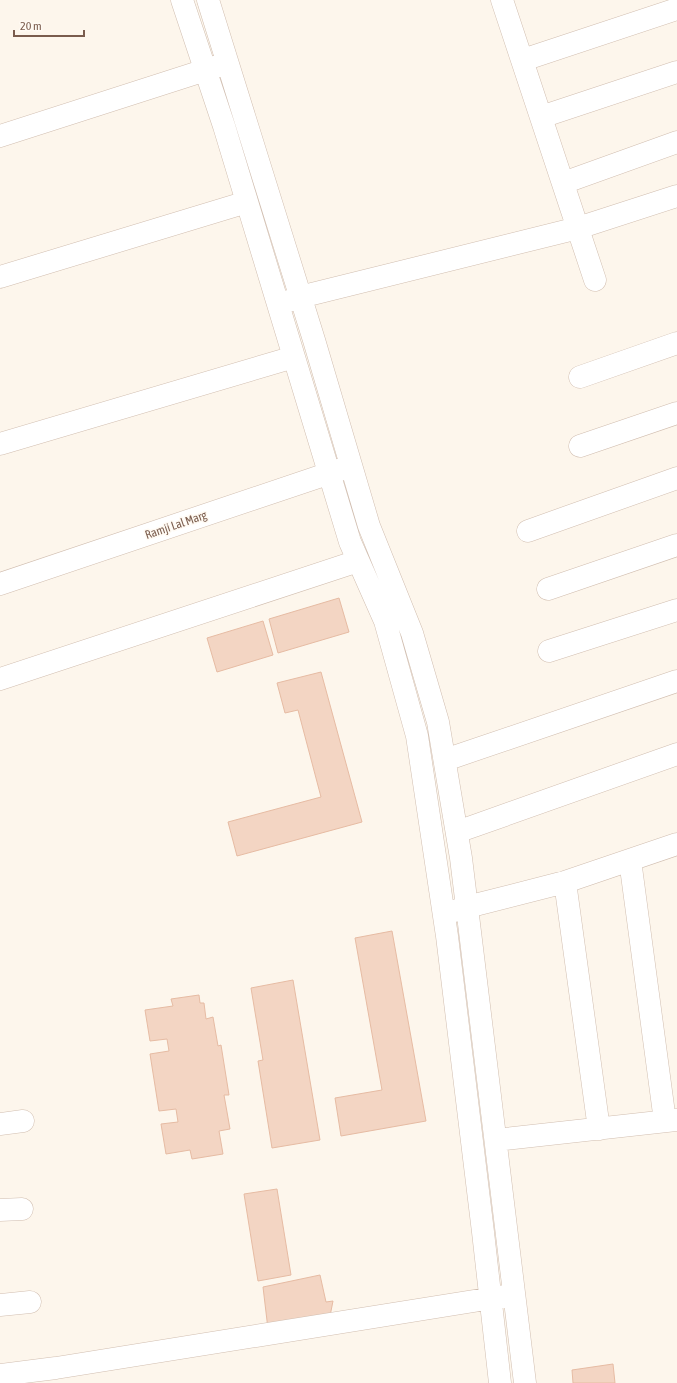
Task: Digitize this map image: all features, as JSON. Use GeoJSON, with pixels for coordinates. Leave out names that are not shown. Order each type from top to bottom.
{"type":"FeatureCollection","features":[{"type":"Feature","properties":{"kind":"street"},"geometry":{"type":"LineString","coordinates":[[182,0],[278,305],[350,542],[385,621],[417,736],[444,915],[500,1383]]}},
{"type":"Feature","properties":{"kind":"street"},"geometry":{"type":"LineString","coordinates":[[208,0],[369,526],[412,633],[438,722],[457,832],[467,906],[526,1383]]}},
{"type":"Feature","properties":{"kind":"street"},"geometry":{"type":"LineString","coordinates":[[502,0],[595,280]]}},
{"type":"Feature","properties":{"kind":"street"},"geometry":{"type":"LineString","coordinates":[[523,60],[677,9]]}},
{"type":"Feature","properties":{"kind":"street"},"geometry":{"type":"LineString","coordinates":[[0,136],[228,63]]}},
{"type":"Feature","properties":{"kind":"street"},"geometry":{"type":"LineString","coordinates":[[541,117],[677,72]]}},
{"type":"Feature","properties":{"kind":"street"},"geometry":{"type":"LineString","coordinates":[[563,183],[677,142]]}},
{"type":"Feature","properties":{"kind":"street"},"geometry":{"type":"LineString","coordinates":[[278,305],[300,297],[578,228],[677,196]]}},
{"type":"Feature","properties":{"kind":"street"},"geometry":{"type":"LineString","coordinates":[[0,277],[246,202]]}},
{"type":"Feature","properties":{"kind":"street"},"geometry":{"type":"LineString","coordinates":[[580,377],[677,343]]}},
{"type":"Feature","properties":{"kind":"street"},"geometry":{"type":"LineString","coordinates":[[0,444],[294,357]]}},
{"type":"Feature","properties":{"kind":"street"},"geometry":{"type":"LineString","coordinates":[[580,446],[677,413]]}},
{"type":"Feature","properties":{"kind":"street","name":"Ramji Lal Marg"},"geometry":{"type":"LineString","coordinates":[[0,584],[351,466]]}},
{"type":"Feature","properties":{"kind":"street"},"geometry":{"type":"LineString","coordinates":[[528,531],[677,478]]}},
{"type":"Feature","properties":{"kind":"street"},"geometry":{"type":"LineString","coordinates":[[548,589],[677,545]]}},
{"type":"Feature","properties":{"kind":"street"},"geometry":{"type":"LineString","coordinates":[[0,679],[358,561]]}},
{"type":"Feature","properties":{"kind":"street"},"geometry":{"type":"LineString","coordinates":[[550,651],[677,610]]}},
{"type":"Feature","properties":{"kind":"street"},"geometry":{"type":"LineString","coordinates":[[445,760],[677,681]]}},
{"type":"Feature","properties":{"kind":"street"},"geometry":{"type":"LineString","coordinates":[[457,832],[677,754]]}},
{"type":"Feature","properties":{"kind":"street"},"geometry":{"type":"LineString","coordinates":[[444,915],[467,906],[565,882],[677,844]]}},
{"type":"Feature","properties":{"kind":"street"},"geometry":{"type":"LineString","coordinates":[[496,1140],[671,1121],[630,860]]}},
{"type":"Feature","properties":{"kind":"street"},"geometry":{"type":"LineString","coordinates":[[565,882],[599,1129]]}},
{"type":"Feature","properties":{"kind":"street"},"geometry":{"type":"LineString","coordinates":[[0,1124],[23,1121]]}},
{"type":"Feature","properties":{"kind":"street"},"geometry":{"type":"LineString","coordinates":[[0,1210],[22,1209]]}},
{"type":"Feature","properties":{"kind":"street"},"geometry":{"type":"LineString","coordinates":[[0,1375],[58,1375],[490,1298],[515,1295]]}},
{"type":"Feature","properties":{"kind":"street"},"geometry":{"type":"LineString","coordinates":[[0,1305],[30,1302]]}},
{"type":"Feature","properties":{"kind":"building"},"geometry":{"type":"Polygon","coordinates":[[[339,598],[349,632],[278,653],[269,619],[339,598]]]}},
{"type":"Feature","properties":{"kind":"building"},"geometry":{"type":"Polygon","coordinates":[[[263,621],[273,655],[217,672],[207,638],[263,621]]]}},
{"type":"Feature","properties":{"kind":"building"},"geometry":{"type":"Polygon","coordinates":[[[321,672],[362,822],[237,856],[228,822],[321,797],[298,710],[285,713],[277,683],[321,672]]]}},
{"type":"Feature","properties":{"kind":"building"},"geometry":{"type":"Polygon","coordinates":[[[392,931],[426,1121],[341,1136],[335,1098],[382,1090],[355,938],[392,931]]]}},
{"type":"Feature","properties":{"kind":"building"},"geometry":{"type":"Polygon","coordinates":[[[293,980],[320,1140],[272,1148],[258,1061],[263,1060],[251,988],[293,980]]]}},
{"type":"Feature","properties":{"kind":"building"},"geometry":{"type":"Polygon","coordinates":[[[199,995],[200,1003],[204,1003],[206,1019],[213,1017],[218,1046],[221,1045],[229,1095],[224,1095],[230,1129],[219,1131],[223,1154],[192,1159],[190,1150],[166,1154],[161,1124],[178,1122],[176,1109],[159,1111],[150,1054],[169,1051],[167,1039],[150,1041],[145,1010],[173,1006],[171,999],[199,995]]]}},
{"type":"Feature","properties":{"kind":"building"},"geometry":{"type":"Polygon","coordinates":[[[277,1189],[291,1275],[258,1281],[244,1194],[277,1189]]]}},
{"type":"Feature","properties":{"kind":"building"},"geometry":{"type":"Polygon","coordinates":[[[320,1275],[326,1302],[333,1301],[330,1316],[268,1329],[263,1287],[320,1275]]]}},
{"type":"Feature","properties":{"kind":"building"},"geometry":{"type":"Polygon","coordinates":[[[613,1364],[615,1383],[573,1383],[572,1370],[613,1364]]]}}]}
